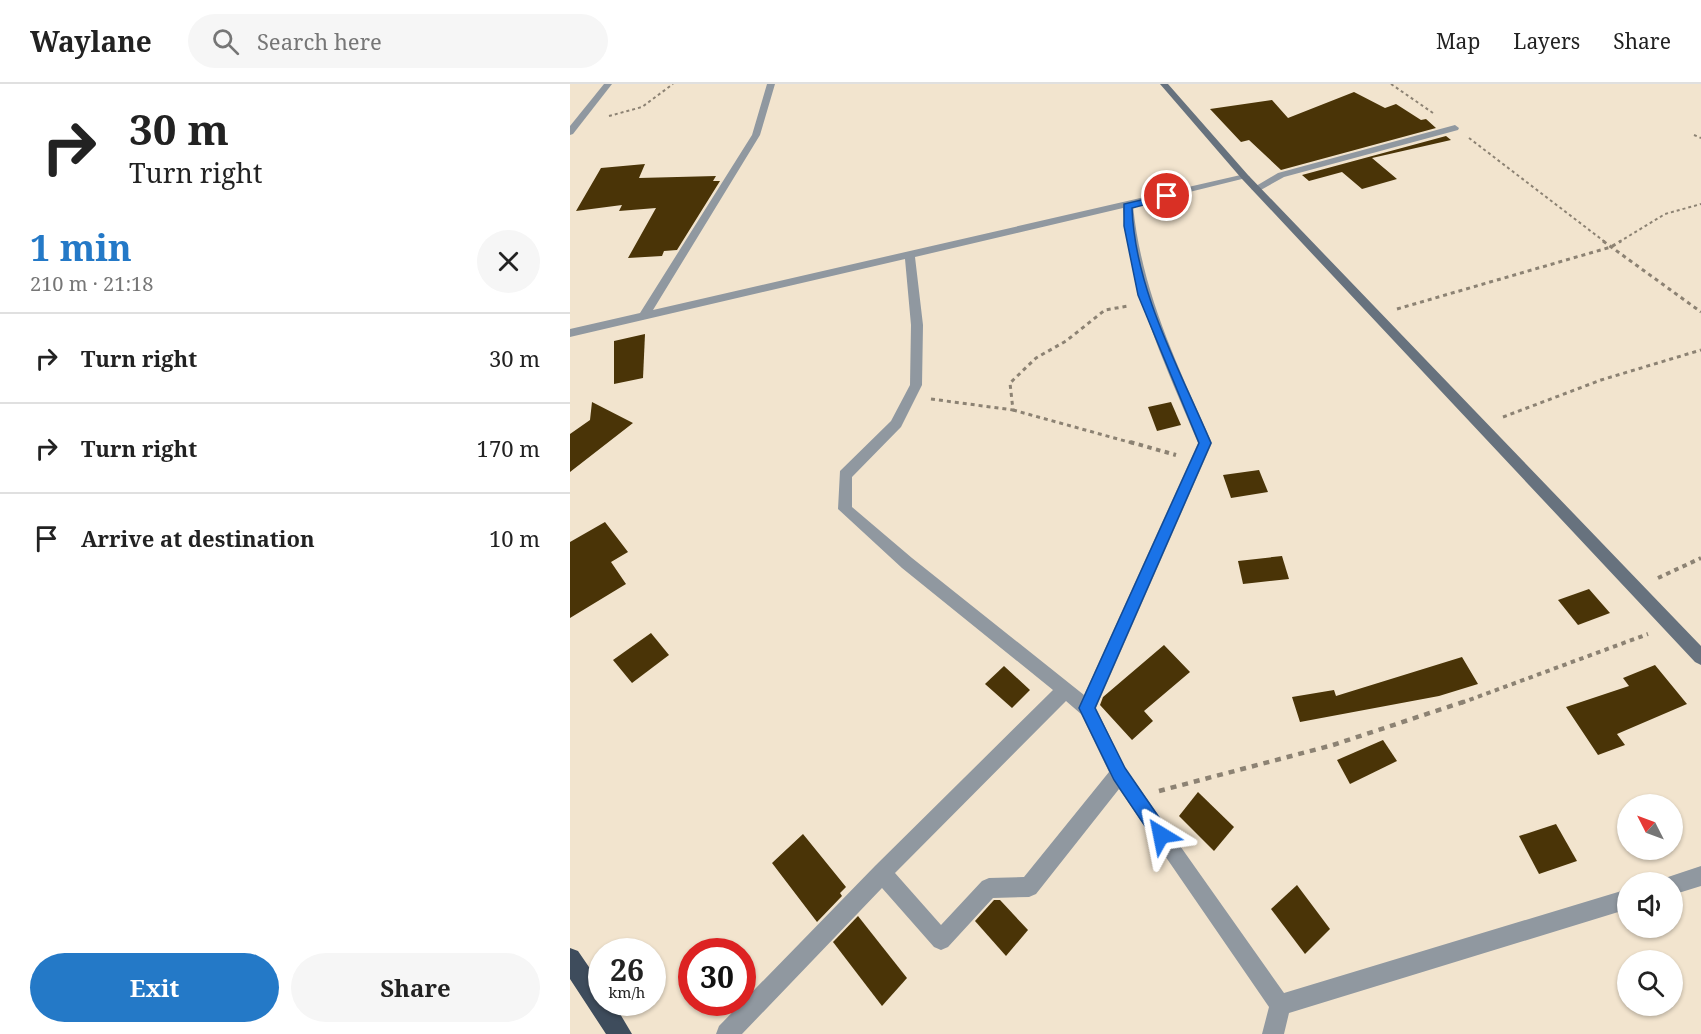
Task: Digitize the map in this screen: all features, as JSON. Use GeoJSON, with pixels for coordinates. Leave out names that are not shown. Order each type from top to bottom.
{"type":"FeatureCollection","features":[{"type":"Feature","properties":{"kind":"highway"},"geometry":{"type":"LineString","coordinates":[[570,959],[620,1034]]}},
{"type":"Feature","properties":{"kind":"main road"},"geometry":{"type":"LineString","coordinates":[[1164,84],[1256,189],[1701,657]]}},
{"type":"Feature","properties":{"kind":"street"},"geometry":{"type":"LineString","coordinates":[[570,132],[609,84]]}},
{"type":"Feature","properties":{"kind":"street"},"geometry":{"type":"LineString","coordinates":[[645,314],[756,135],[771,84]]}},
{"type":"Feature","properties":{"kind":"street"},"geometry":{"type":"LineString","coordinates":[[1256,189],[1281,175],[1455,128]]}},
{"type":"Feature","properties":{"kind":"street"},"geometry":{"type":"LineString","coordinates":[[570,333],[645,314],[1128,206],[1245,177]]}},
{"type":"Feature","properties":{"kind":"street"},"geometry":{"type":"LineString","coordinates":[[1087,708],[1205,443],[1146,303],[1128,226],[1128,206]]}},
{"type":"Feature","properties":{"kind":"street"},"geometry":{"type":"LineString","coordinates":[[910,255],[917,325],[916,385],[896,424],[845,476],[845,509],[907,563],[1087,708],[1119,774],[1280,1005],[1273,1034]]}},
{"type":"Feature","properties":{"kind":"street"},"geometry":{"type":"LineString","coordinates":[[727,1034],[882,873],[1065,690]]}},
{"type":"Feature","properties":{"kind":"street"},"geometry":{"type":"LineString","coordinates":[[882,873],[941,940],[989,888],[1029,887],[1119,774]]}},
{"type":"Feature","properties":{"kind":"street"},"geometry":{"type":"LineString","coordinates":[[1683,882],[1701,876]]}},
{"type":"Feature","properties":{"kind":"street"},"geometry":{"type":"LineString","coordinates":[[1280,1005],[1617,902]]}},
{"type":"Feature","properties":{"kind":"path"},"geometry":{"type":"LineString","coordinates":[[576,124],[642,107],[673,84]]}},
{"type":"Feature","properties":{"kind":"path"},"geometry":{"type":"LineString","coordinates":[[1391,84],[1455,128],[1611,247],[1701,312]]}},
{"type":"Feature","properties":{"kind":"path"},"geometry":{"type":"LineString","coordinates":[[1694,135],[1701,138]]}},
{"type":"Feature","properties":{"kind":"path"},"geometry":{"type":"LineString","coordinates":[[1376,315],[1611,247],[1665,214],[1701,204]]}},
{"type":"Feature","properties":{"kind":"path"},"geometry":{"type":"LineString","coordinates":[[1013,410],[1010,383],[1036,358],[1066,341],[1105,310],[1146,303]]}},
{"type":"Feature","properties":{"kind":"path"},"geometry":{"type":"LineString","coordinates":[[1481,425],[1600,380],[1701,350]]}},
{"type":"Feature","properties":{"kind":"path"},"geometry":{"type":"LineString","coordinates":[[910,396],[1013,410],[1197,461]]}},
{"type":"Feature","properties":{"kind":"path"},"geometry":{"type":"LineString","coordinates":[[1636,588],[1701,558]]}},
{"type":"Feature","properties":{"kind":"path"},"geometry":{"type":"LineString","coordinates":[[1135,797],[1333,745],[1485,695],[1671,626]]}},
{"type":"Feature","properties":{"kind":"building"},"geometry":{"type":"Polygon","coordinates":[[[1354,92],[1385,108],[1396,104],[1421,120],[1426,119],[1436,128],[1281,170],[1249,140],[1241,142],[1210,109],[1272,100],[1288,118],[1354,92]]]}},
{"type":"Feature","properties":{"kind":"building"},"geometry":{"type":"Polygon","coordinates":[[[1446,136],[1451,140],[1372,158],[1397,179],[1362,189],[1342,172],[1309,181],[1302,175],[1446,136]]]}},
{"type":"Feature","properties":{"kind":"building"},"geometry":{"type":"Polygon","coordinates":[[[645,164],[639,178],[716,176],[713,181],[720,181],[677,250],[664,251],[662,256],[628,258],[656,208],[619,211],[622,205],[576,211],[601,168],[645,164]]]}},
{"type":"Feature","properties":{"kind":"building"},"geometry":{"type":"Polygon","coordinates":[[[645,334],[643,378],[614,384],[614,341],[645,334]]]}},
{"type":"Feature","properties":{"kind":"building"},"geometry":{"type":"Polygon","coordinates":[[[592,402],[633,423],[570,472],[570,434],[590,420],[592,402]]]}},
{"type":"Feature","properties":{"kind":"building"},"geometry":{"type":"Polygon","coordinates":[[[1171,402],[1181,425],[1157,431],[1148,407],[1171,402]]]}},
{"type":"Feature","properties":{"kind":"building"},"geometry":{"type":"Polygon","coordinates":[[[1259,470],[1268,492],[1231,498],[1223,475],[1259,470]]]}},
{"type":"Feature","properties":{"kind":"building"},"geometry":{"type":"Polygon","coordinates":[[[605,522],[628,552],[611,562],[626,584],[570,618],[570,542],[605,522]]]}},
{"type":"Feature","properties":{"kind":"building"},"geometry":{"type":"Polygon","coordinates":[[[1282,556],[1289,579],[1243,584],[1238,561],[1282,556]]]}},
{"type":"Feature","properties":{"kind":"building"},"geometry":{"type":"Polygon","coordinates":[[[1589,589],[1610,613],[1578,625],[1558,600],[1589,589]]]}},
{"type":"Feature","properties":{"kind":"building"},"geometry":{"type":"Polygon","coordinates":[[[651,633],[669,655],[632,683],[613,660],[651,633]]]}},
{"type":"Feature","properties":{"kind":"building"},"geometry":{"type":"Polygon","coordinates":[[[1164,645],[1190,672],[1144,711],[1153,721],[1132,740],[1100,705],[1103,697],[1164,645]]]}},
{"type":"Feature","properties":{"kind":"building"},"geometry":{"type":"Polygon","coordinates":[[[1462,657],[1478,684],[1439,696],[1300,722],[1292,697],[1334,690],[1336,696],[1462,657]]]}},
{"type":"Feature","properties":{"kind":"building"},"geometry":{"type":"Polygon","coordinates":[[[1655,665],[1687,704],[1617,734],[1625,745],[1598,755],[1566,707],[1629,686],[1623,678],[1655,665]]]}},
{"type":"Feature","properties":{"kind":"building"},"geometry":{"type":"Polygon","coordinates":[[[1004,666],[1030,690],[1012,708],[985,684],[1004,666]]]}},
{"type":"Feature","properties":{"kind":"building"},"geometry":{"type":"Polygon","coordinates":[[[1383,740],[1397,761],[1350,784],[1337,760],[1383,740]]]}},
{"type":"Feature","properties":{"kind":"building"},"geometry":{"type":"Polygon","coordinates":[[[1198,792],[1234,827],[1214,851],[1179,816],[1198,792]]]}},
{"type":"Feature","properties":{"kind":"building"},"geometry":{"type":"Polygon","coordinates":[[[1556,824],[1577,861],[1539,874],[1519,836],[1556,824]]]}},
{"type":"Feature","properties":{"kind":"building"},"geometry":{"type":"Polygon","coordinates":[[[803,834],[846,887],[840,893],[842,896],[817,922],[772,863],[803,834]]]}},
{"type":"Feature","properties":{"kind":"building"},"geometry":{"type":"Polygon","coordinates":[[[1297,885],[1330,929],[1305,954],[1271,909],[1297,885]]]}},
{"type":"Feature","properties":{"kind":"building"},"geometry":{"type":"Polygon","coordinates":[[[994,900],[1000,900],[1028,930],[1006,956],[975,921],[994,900]]]}},
{"type":"Feature","properties":{"kind":"building"},"geometry":{"type":"Polygon","coordinates":[[[858,916],[907,978],[882,1006],[833,942],[858,916]]]}},
{"type":"Feature","properties":{"kind":"route"},"geometry":{"type":"LineString","coordinates":[[1161,835],[1119,774],[1087,708],[1205,443],[1143,295],[1128,226],[1128,206],[1167,196]]}}]}
